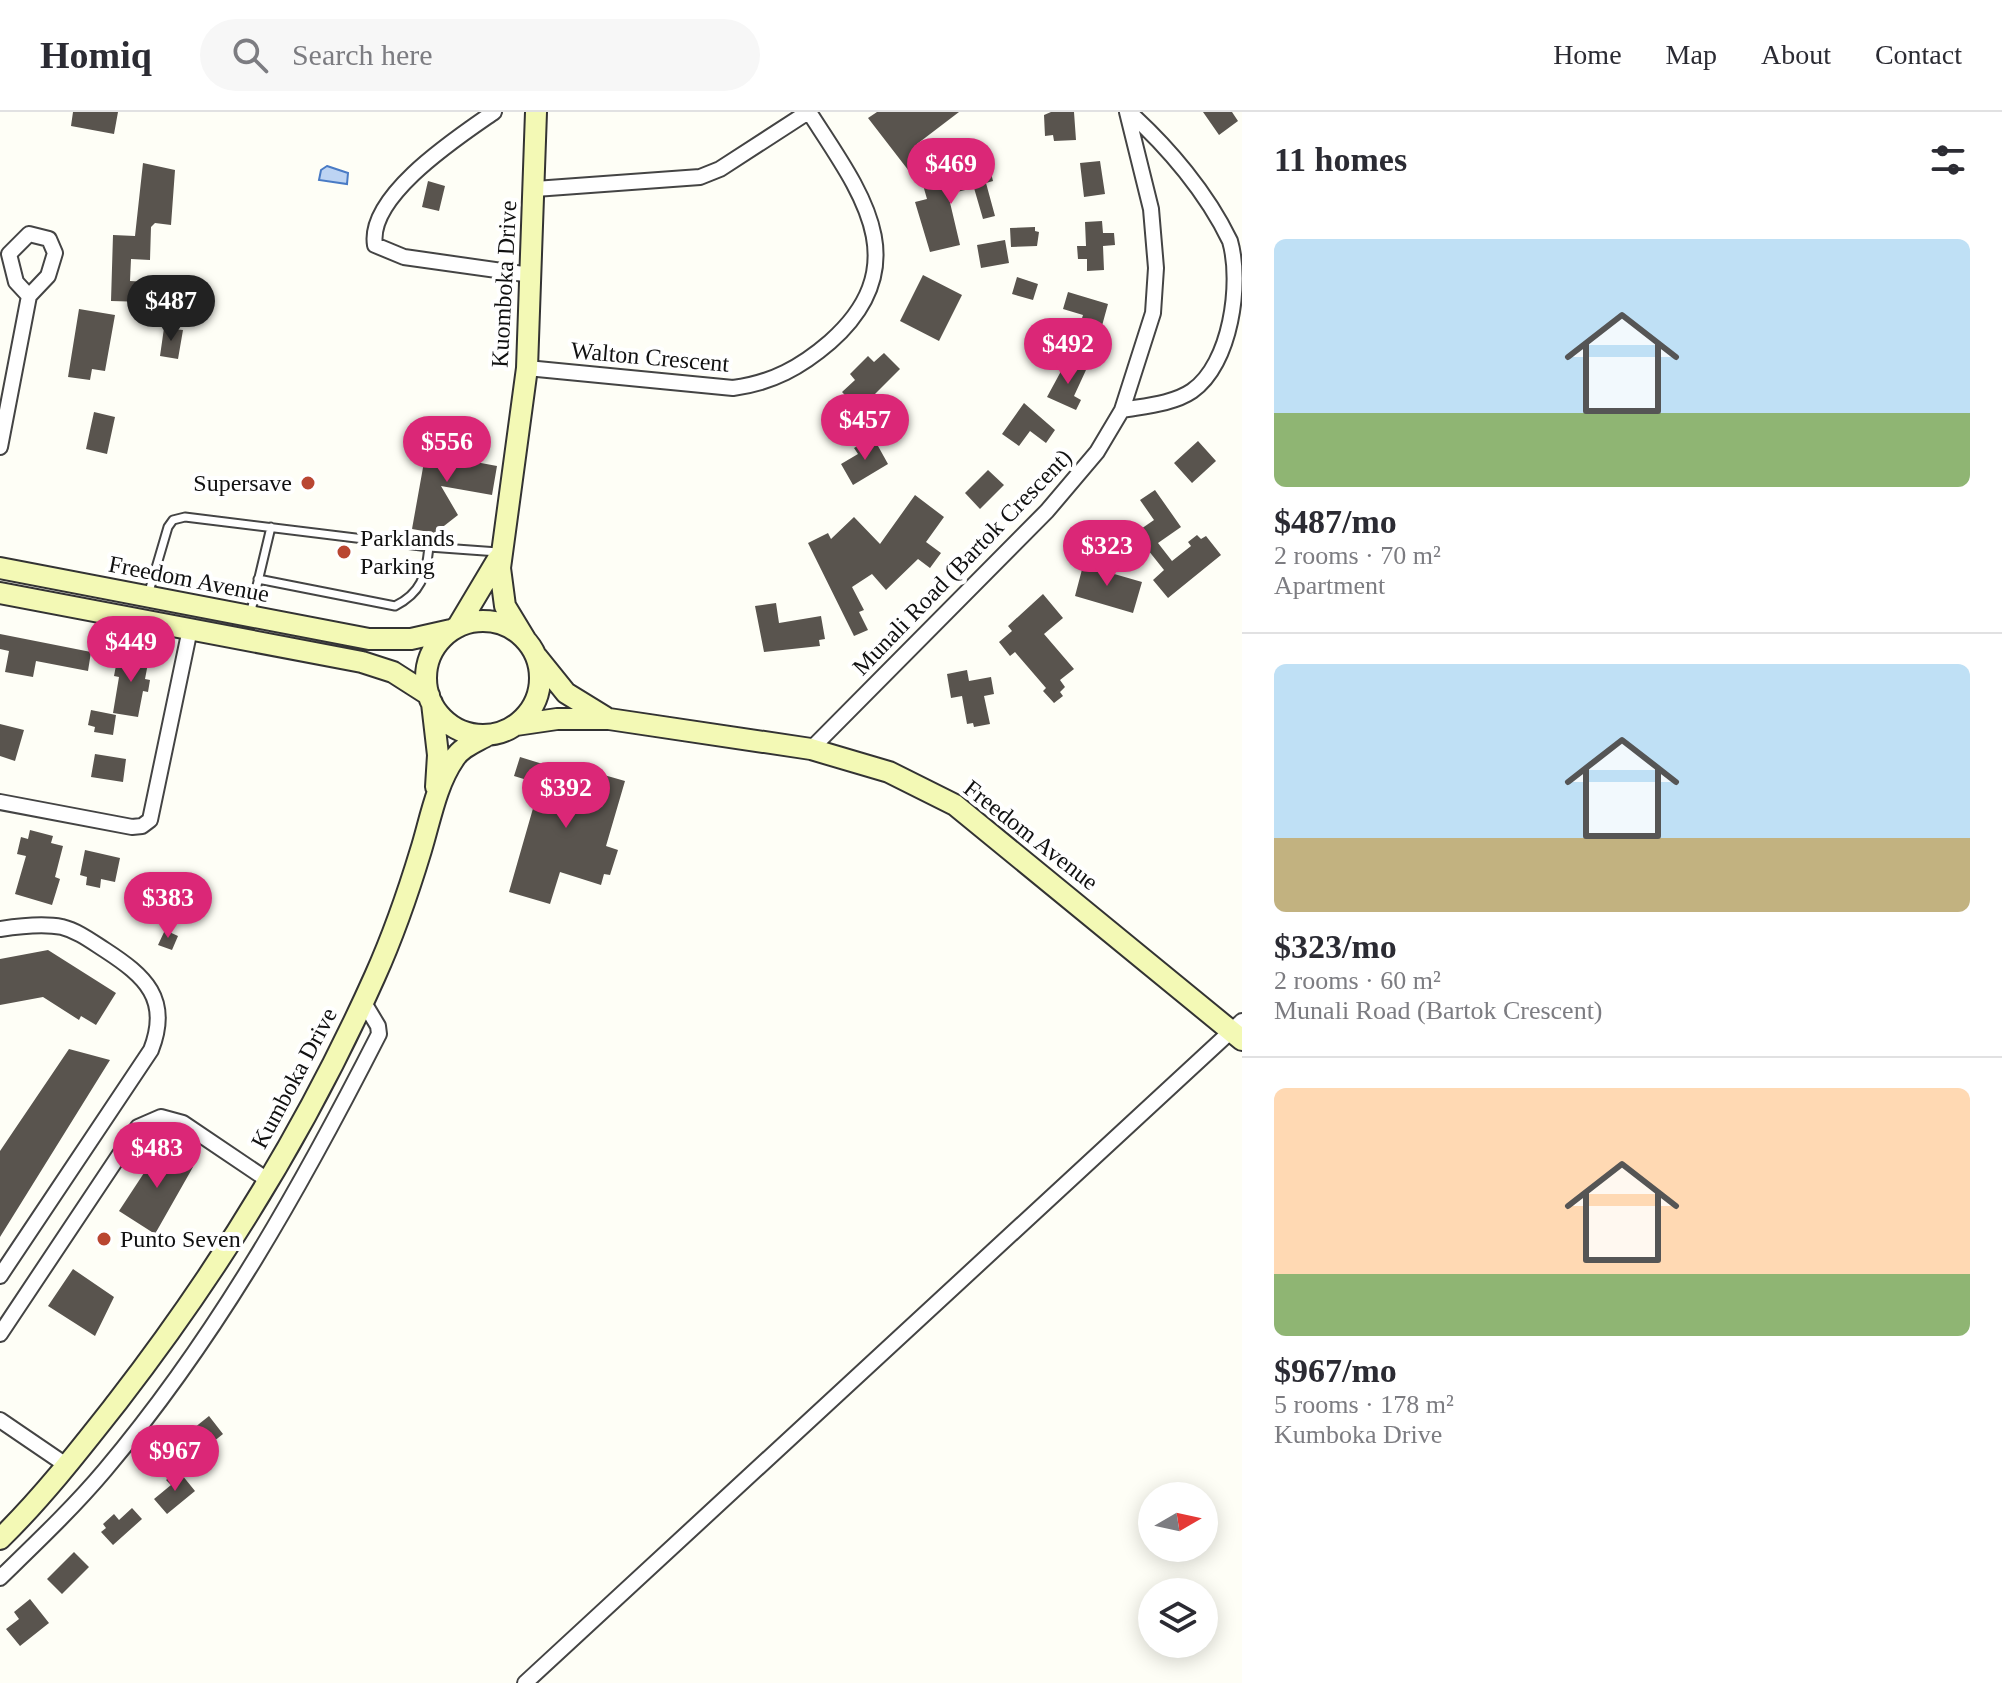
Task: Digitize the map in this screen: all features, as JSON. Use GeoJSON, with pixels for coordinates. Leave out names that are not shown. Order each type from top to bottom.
{"type":"FeatureCollection","features":[{"type":"Feature","properties":{"kind":"main road","name":"Kuomboka Drive"},"geometry":{"type":"LineString","coordinates":[[501,552],[516,464],[527,368],[536,112]]}},
{"type":"Feature","properties":{"kind":"main road"},"geometry":{"type":"LineString","coordinates":[[455,628],[475,621],[494,622],[511,628],[530,646],[539,669],[535,701],[516,725],[488,735],[455,728],[431,699],[426,670],[431,654],[455,628],[501,552]]}},
{"type":"Feature","properties":{"kind":"main road","name":"Freedom Avenue"},"geometry":{"type":"LineString","coordinates":[[501,552],[505,606],[530,646],[566,693],[609,719]]}},
{"type":"Feature","properties":{"kind":"main road","name":"Freedom Avenue"},"geometry":{"type":"LineString","coordinates":[[0,568],[369,639],[411,639],[455,628]]}},
{"type":"Feature","properties":{"kind":"main road","name":"Freedom Avenue"},"geometry":{"type":"LineString","coordinates":[[0,593],[362,662],[393,672],[431,699]]}},
{"type":"Feature","properties":{"kind":"main road"},"geometry":{"type":"LineString","coordinates":[[57,604],[147,598]]}},
{"type":"Feature","properties":{"kind":"main road","name":"Kumboka Drive"},"geometry":{"type":"LineString","coordinates":[[431,699],[438,755],[435,803]]}},
{"type":"Feature","properties":{"kind":"main road","name":"Freedom Avenue"},"geometry":{"type":"LineString","coordinates":[[516,725],[557,719],[609,719],[811,749],[889,772],[955,805],[1238,1031]]}},
{"type":"Feature","properties":{"kind":"main road","name":"Kumboka Drive"},"geometry":{"type":"LineString","coordinates":[[0,1539],[66,1465],[199,1293],[269,1181],[302,1124],[363,1001],[410,883],[435,803],[455,757],[488,735]]}},
{"type":"Feature","properties":{"kind":"street"},"geometry":{"type":"LineString","coordinates":[[494,112],[419,169],[388,202],[375,222],[375,245],[404,257],[531,275]]}},
{"type":"Feature","properties":{"kind":"street"},"geometry":{"type":"LineString","coordinates":[[535,189],[700,177],[720,169],[808,112]]}},
{"type":"Feature","properties":{"kind":"street","name":"Walton Crescent"},"geometry":{"type":"LineString","coordinates":[[527,368],[733,388],[765,382],[794,369],[838,335],[868,296],[877,266],[876,243],[863,197],[808,112]]}},
{"type":"Feature","properties":{"kind":"street"},"geometry":{"type":"LineString","coordinates":[[1122,410],[1170,401],[1192,391],[1222,359],[1233,331],[1236,276],[1231,244],[1207,204],[1159,139],[1128,112]]}},
{"type":"Feature","properties":{"kind":"street","name":"Munali Road (Bartok Crescent)"},"geometry":{"type":"LineString","coordinates":[[811,749],[1047,511],[1097,452],[1122,410],[1153,313],[1156,268],[1151,209],[1128,112]]}},
{"type":"Feature","properties":{"kind":"street"},"geometry":{"type":"LineString","coordinates":[[0,447],[29,296]]}},
{"type":"Feature","properties":{"kind":"street"},"geometry":{"type":"LineString","coordinates":[[0,802],[132,827],[142,826],[150,820],[190,629]]}},
{"type":"Feature","properties":{"kind":"street"},"geometry":{"type":"LineString","coordinates":[[0,929],[60,926],[79,932],[139,972],[153,992],[159,1014],[158,1033],[151,1050],[0,1276]]}},
{"type":"Feature","properties":{"kind":"street"},"geometry":{"type":"LineString","coordinates":[[0,1578],[105,1471],[195,1354],[264,1247],[327,1137],[379,1034],[378,1026],[363,1001]]}},
{"type":"Feature","properties":{"kind":"street"},"geometry":{"type":"LineString","coordinates":[[525,1683],[1238,1031]]}},
{"type":"Feature","properties":{"kind":"street"},"geometry":{"type":"LineString","coordinates":[[0,1334],[138,1127],[161,1117],[171,1118],[269,1181]]}},
{"type":"Feature","properties":{"kind":"street"},"geometry":{"type":"LineString","coordinates":[[302,1124],[327,1137]]}},
{"type":"Feature","properties":{"kind":"street"},"geometry":{"type":"LineString","coordinates":[[0,1420],[66,1465]]}},
{"type":"Feature","properties":{"kind":"street"},"geometry":{"type":"LineString","coordinates":[[15,1524],[33,1546]]}},
{"type":"Feature","properties":{"kind":"lane"},"geometry":{"type":"LineString","coordinates":[[147,598],[173,520],[185,517],[216,518],[429,547],[501,552]]}},
{"type":"Feature","properties":{"kind":"lane"},"geometry":{"type":"LineString","coordinates":[[249,618],[271,527]]}},
{"type":"Feature","properties":{"kind":"lane"},"geometry":{"type":"LineString","coordinates":[[258,579],[395,606],[410,599],[422,584],[429,547]]}},
{"type":"Feature","properties":{"kind":"water"},"geometry":{"type":"Polygon","coordinates":[[[327,166],[348,173],[347,184],[319,180],[321,170],[327,166]]]}},
{"type":"Feature","properties":{"kind":"building"},"geometry":{"type":"Polygon","coordinates":[[[73,112],[118,112],[114,134],[71,126],[73,112]]]}},
{"type":"Feature","properties":{"kind":"building"},"geometry":{"type":"Polygon","coordinates":[[[877,112],[959,112],[917,144],[926,164],[912,175],[868,118],[877,112]]]}},
{"type":"Feature","properties":{"kind":"building"},"geometry":{"type":"Polygon","coordinates":[[[1074,112],[1076,140],[1054,141],[1053,135],[1045,136],[1044,115],[1074,112]]]}},
{"type":"Feature","properties":{"kind":"building"},"geometry":{"type":"Polygon","coordinates":[[[1203,112],[1232,112],[1238,121],[1219,135],[1203,112]]]}},
{"type":"Feature","properties":{"kind":"building"},"geometry":{"type":"Polygon","coordinates":[[[1100,161],[1105,194],[1084,197],[1080,163],[1100,161]]]}},
{"type":"Feature","properties":{"kind":"building"},"geometry":{"type":"Polygon","coordinates":[[[143,163],[175,170],[171,225],[155,223],[151,227],[150,260],[131,259],[130,281],[148,282],[147,302],[111,301],[113,235],[135,236],[143,163]]]}},
{"type":"Feature","properties":{"kind":"building"},"geometry":{"type":"Polygon","coordinates":[[[989,165],[993,181],[986,183],[995,216],[983,219],[974,188],[948,194],[960,245],[930,252],[915,202],[927,199],[923,185],[989,165]]]}},
{"type":"Feature","properties":{"kind":"building"},"geometry":{"type":"Polygon","coordinates":[[[428,181],[445,186],[439,211],[422,207],[428,181]]]}},
{"type":"Feature","properties":{"kind":"building"},"geometry":{"type":"Polygon","coordinates":[[[1102,221],[1103,233],[1114,233],[1115,245],[1103,246],[1104,270],[1087,271],[1087,259],[1078,259],[1077,246],[1086,246],[1085,222],[1102,221]]]}},
{"type":"Feature","properties":{"kind":"building"},"geometry":{"type":"Polygon","coordinates":[[[1035,227],[1035,231],[1039,232],[1037,246],[1011,247],[1010,228],[1035,227]]]}},
{"type":"Feature","properties":{"kind":"building"},"geometry":{"type":"Polygon","coordinates":[[[1005,240],[1009,263],[981,268],[977,245],[1005,240]]]}},
{"type":"Feature","properties":{"kind":"building"},"geometry":{"type":"Polygon","coordinates":[[[923,275],[962,295],[939,341],[900,321],[923,275]]]}},
{"type":"Feature","properties":{"kind":"building"},"geometry":{"type":"Polygon","coordinates":[[[1017,277],[1038,284],[1033,300],[1012,294],[1017,277]]]}},
{"type":"Feature","properties":{"kind":"building"},"geometry":{"type":"Polygon","coordinates":[[[1068,292],[1108,304],[1100,333],[1079,328],[1083,315],[1063,309],[1068,292]]]}},
{"type":"Feature","properties":{"kind":"building"},"geometry":{"type":"Polygon","coordinates":[[[79,309],[115,315],[105,371],[92,369],[90,380],[68,377],[79,309]]]}},
{"type":"Feature","properties":{"kind":"building"},"geometry":{"type":"Polygon","coordinates":[[[164,328],[183,330],[178,359],[160,356],[164,328]]]}},
{"type":"Feature","properties":{"kind":"building"},"geometry":{"type":"Polygon","coordinates":[[[884,353],[900,369],[859,410],[842,392],[855,380],[850,374],[868,356],[874,362],[884,353]]]}},
{"type":"Feature","properties":{"kind":"building"},"geometry":{"type":"Polygon","coordinates":[[[1066,362],[1086,370],[1074,396],[1081,400],[1076,410],[1047,397],[1066,362]]]}},
{"type":"Feature","properties":{"kind":"building"},"geometry":{"type":"Polygon","coordinates":[[[1024,403],[1055,430],[1046,443],[1030,431],[1019,446],[1002,434],[1024,403]]]}},
{"type":"Feature","properties":{"kind":"building"},"geometry":{"type":"Polygon","coordinates":[[[94,412],[115,417],[107,454],[86,449],[94,412]]]}},
{"type":"Feature","properties":{"kind":"building"},"geometry":{"type":"Polygon","coordinates":[[[429,434],[452,438],[449,457],[497,466],[492,495],[441,486],[458,515],[435,533],[412,529],[429,434]]]}},
{"type":"Feature","properties":{"kind":"building"},"geometry":{"type":"Polygon","coordinates":[[[873,437],[888,464],[853,485],[841,464],[858,454],[854,448],[873,437]]]}},
{"type":"Feature","properties":{"kind":"building"},"geometry":{"type":"Polygon","coordinates":[[[1198,441],[1216,461],[1192,483],[1174,463],[1198,441]]]}},
{"type":"Feature","properties":{"kind":"building"},"geometry":{"type":"Polygon","coordinates":[[[988,470],[1004,485],[980,509],[965,493],[988,470]]]}},
{"type":"Feature","properties":{"kind":"building"},"geometry":{"type":"Polygon","coordinates":[[[1155,490],[1181,527],[1158,543],[1172,561],[1191,546],[1188,542],[1197,535],[1201,539],[1206,536],[1221,555],[1168,598],[1153,580],[1164,570],[1148,550],[1134,560],[1122,542],[1154,520],[1140,500],[1155,490]]]}},
{"type":"Feature","properties":{"kind":"building"},"geometry":{"type":"Polygon","coordinates":[[[915,495],[944,517],[926,542],[941,553],[930,568],[918,559],[886,590],[872,574],[852,587],[864,610],[859,612],[868,630],[854,636],[808,543],[828,533],[831,539],[854,517],[880,544],[915,495]]]}},
{"type":"Feature","properties":{"kind":"building"},"geometry":{"type":"Polygon","coordinates":[[[1085,558],[1099,562],[1097,569],[1142,582],[1133,613],[1075,596],[1085,558]]]}},
{"type":"Feature","properties":{"kind":"building"},"geometry":{"type":"Polygon","coordinates":[[[1043,594],[1063,618],[1044,634],[1074,669],[1060,680],[1065,687],[1060,692],[1063,696],[1054,703],[1043,691],[1046,688],[1015,652],[1010,656],[999,642],[1012,631],[1008,626],[1043,594]]]}},
{"type":"Feature","properties":{"kind":"building"},"geometry":{"type":"Polygon","coordinates":[[[776,603],[779,623],[821,616],[825,639],[819,640],[820,646],[764,652],[755,606],[776,603]]]}},
{"type":"Feature","properties":{"kind":"building"},"geometry":{"type":"Polygon","coordinates":[[[0,634],[91,652],[88,671],[36,661],[33,677],[5,672],[9,651],[0,649],[0,634]]]}},
{"type":"Feature","properties":{"kind":"building"},"geometry":{"type":"Polygon","coordinates":[[[131,654],[149,658],[145,679],[150,680],[148,692],[143,691],[138,717],[113,713],[119,677],[114,676],[118,655],[131,657],[131,654]]]}},
{"type":"Feature","properties":{"kind":"building"},"geometry":{"type":"Polygon","coordinates":[[[967,670],[969,681],[991,677],[994,694],[984,696],[990,724],[974,727],[973,723],[967,724],[962,696],[951,698],[947,674],[967,670]]]}},
{"type":"Feature","properties":{"kind":"building"},"geometry":{"type":"Polygon","coordinates":[[[91,710],[116,715],[113,735],[94,732],[95,727],[88,725],[91,710]]]}},
{"type":"Feature","properties":{"kind":"building"},"geometry":{"type":"Polygon","coordinates":[[[0,724],[24,730],[15,761],[0,756],[0,724]]]}},
{"type":"Feature","properties":{"kind":"building"},"geometry":{"type":"Polygon","coordinates":[[[95,754],[126,759],[123,782],[91,777],[95,754]]]}},
{"type":"Feature","properties":{"kind":"building"},"geometry":{"type":"Polygon","coordinates":[[[520,757],[588,778],[590,771],[625,781],[606,846],[618,850],[610,875],[604,874],[601,885],[560,872],[550,904],[509,892],[540,784],[514,776],[520,757]]]}},
{"type":"Feature","properties":{"kind":"building"},"geometry":{"type":"Polygon","coordinates":[[[30,830],[53,836],[51,843],[63,846],[55,877],[60,879],[52,905],[15,894],[26,856],[17,854],[21,837],[28,839],[30,830]]]}},
{"type":"Feature","properties":{"kind":"building"},"geometry":{"type":"Polygon","coordinates":[[[85,850],[120,858],[115,882],[101,879],[100,888],[86,885],[87,877],[80,875],[85,850]]]}},
{"type":"Feature","properties":{"kind":"building"},"geometry":{"type":"Polygon","coordinates":[[[165,930],[178,936],[172,950],[158,945],[165,930]]]}},
{"type":"Feature","properties":{"kind":"building"},"geometry":{"type":"Polygon","coordinates":[[[48,950],[116,993],[96,1025],[81,1016],[79,1020],[43,997],[0,1005],[0,959],[48,950]]]}},
{"type":"Feature","properties":{"kind":"building"},"geometry":{"type":"Polygon","coordinates":[[[69,1049],[110,1060],[0,1237],[0,1151],[69,1049]]]}},
{"type":"Feature","properties":{"kind":"building"},"geometry":{"type":"Polygon","coordinates":[[[161,1147],[193,1167],[155,1234],[119,1211],[161,1147]]]}},
{"type":"Feature","properties":{"kind":"building"},"geometry":{"type":"Polygon","coordinates":[[[73,1269],[114,1297],[95,1336],[48,1306],[73,1269]]]}},
{"type":"Feature","properties":{"kind":"building"},"geometry":{"type":"Polygon","coordinates":[[[209,1416],[223,1434],[198,1454],[184,1436],[209,1416]]]}},
{"type":"Feature","properties":{"kind":"building"},"geometry":{"type":"Polygon","coordinates":[[[178,1470],[195,1491],[167,1514],[154,1499],[171,1485],[166,1480],[178,1470]]]}},
{"type":"Feature","properties":{"kind":"building"},"geometry":{"type":"Polygon","coordinates":[[[132,1508],[142,1519],[113,1545],[101,1532],[106,1528],[103,1524],[114,1514],[119,1520],[132,1508]]]}},
{"type":"Feature","properties":{"kind":"building"},"geometry":{"type":"Polygon","coordinates":[[[74,1552],[89,1567],[62,1594],[47,1579],[74,1552]]]}},
{"type":"Feature","properties":{"kind":"building"},"geometry":{"type":"Polygon","coordinates":[[[30,1599],[49,1623],[20,1646],[6,1629],[19,1619],[14,1612],[30,1599]]]}},
{"type":"Feature","properties":{"kind":"place","name":"Supersave"},"geometry":{"type":"Point","coordinates":[308,483]}},
{"type":"Feature","properties":{"kind":"place","name":"Parklands Parking"},"geometry":{"type":"Point","coordinates":[344,552]}},
{"type":"Feature","properties":{"kind":"place","name":"Punto Seven"},"geometry":{"type":"Point","coordinates":[104,1239]}}]}
